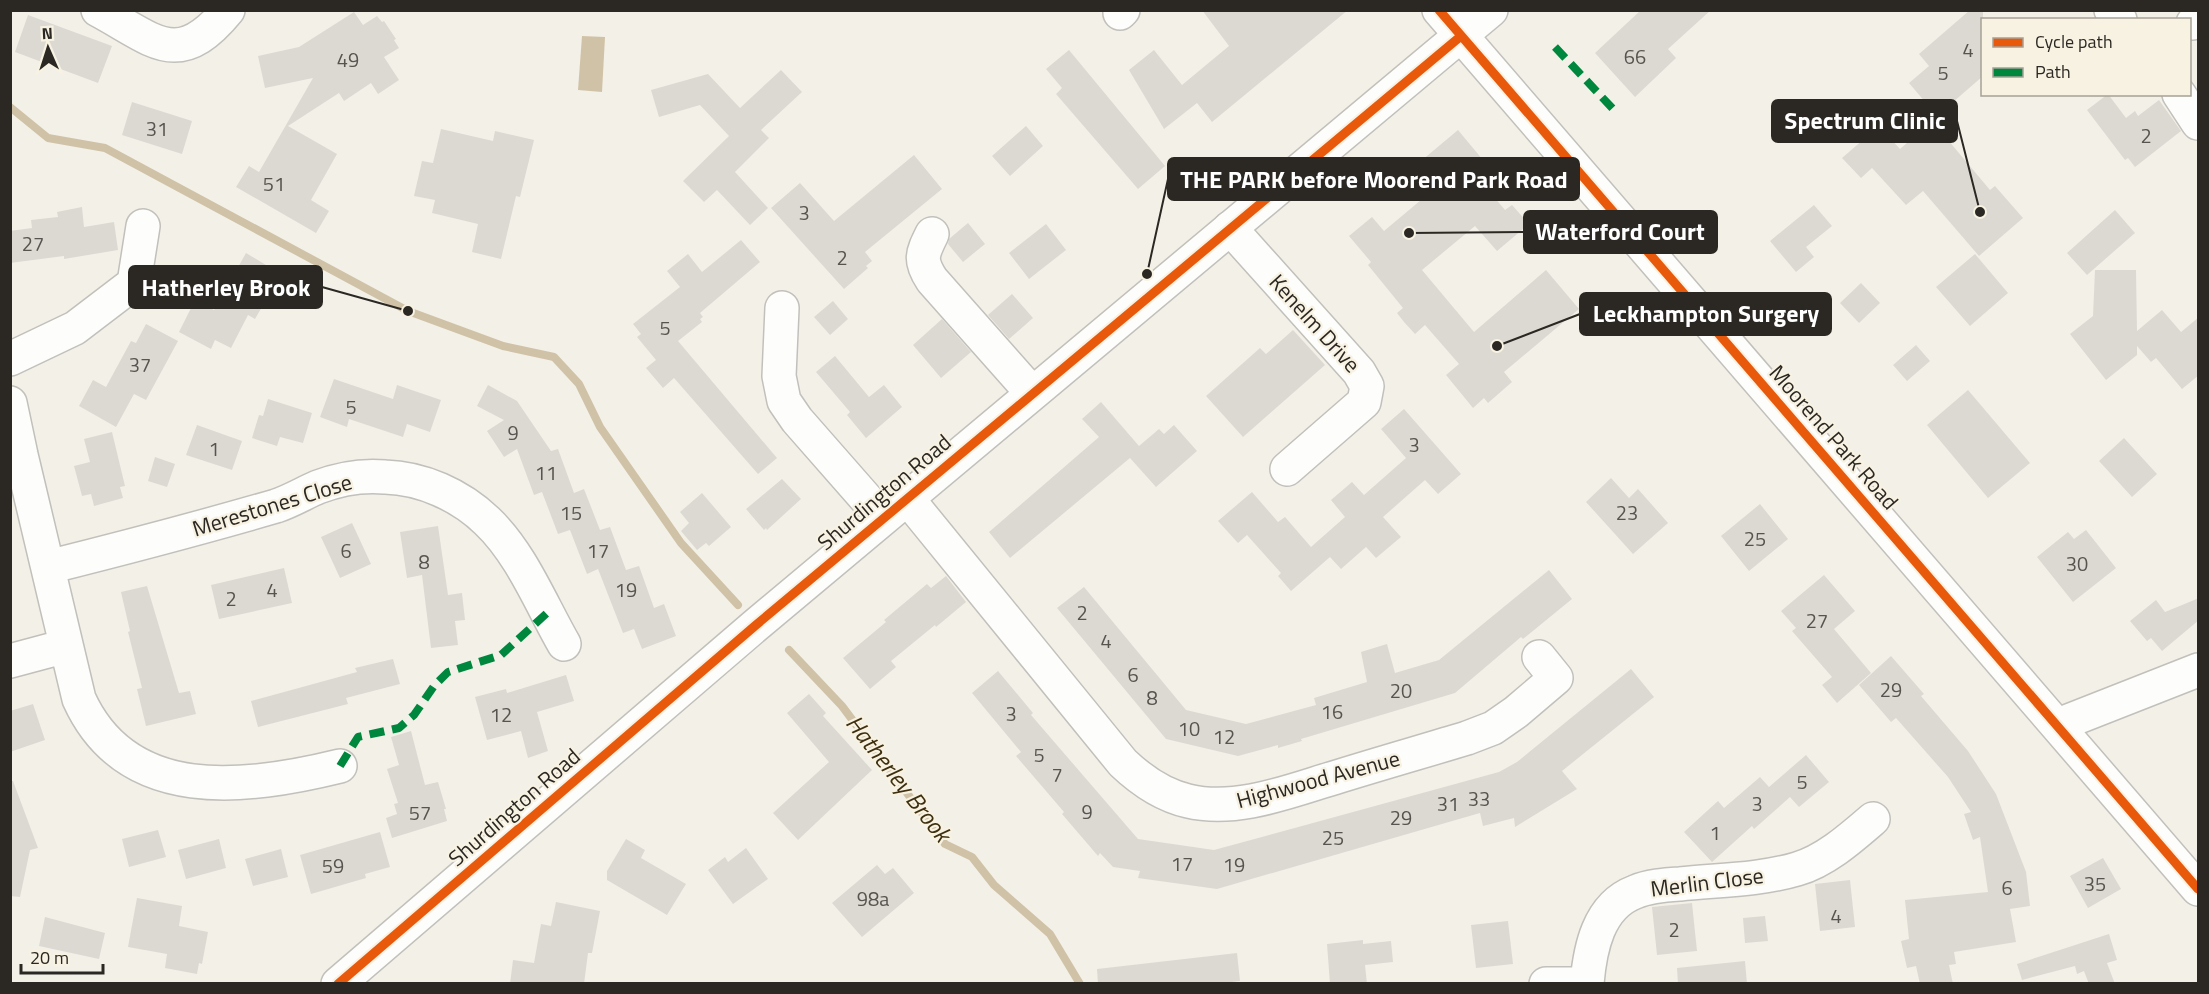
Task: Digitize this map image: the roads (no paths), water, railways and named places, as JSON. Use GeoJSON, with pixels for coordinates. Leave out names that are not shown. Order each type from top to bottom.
{"type":"FeatureCollection","features":[{"type":"Feature","properties":{"kind":"street"},"geometry":{"type":"LineString","coordinates":[[98,10],[162,45],[177,47],[199,38],[228,10]]}},
{"type":"Feature","properties":{"kind":"street","name":"Moorend Park Road"},"geometry":{"type":"LineString","coordinates":[[1439,10],[2199,889]]}},
{"type":"Feature","properties":{"kind":"street","name":"Shurdington Road"},"geometry":{"type":"LineString","coordinates":[[338,984],[895,508],[1491,10]]}},
{"type":"Feature","properties":{"kind":"street"},"geometry":{"type":"LineString","coordinates":[[2180,96],[2199,123]]}},
{"type":"Feature","properties":{"kind":"street"},"geometry":{"type":"LineString","coordinates":[[10,359],[75,328],[134,283],[143,226]]}},
{"type":"Feature","properties":{"kind":"street","name":"Kenelm Drive"},"geometry":{"type":"LineString","coordinates":[[1230,228],[1359,372],[1366,386],[1364,402],[1287,469]]}},
{"type":"Feature","properties":{"kind":"street"},"geometry":{"type":"LineString","coordinates":[[932,234],[922,260],[932,280],[1032,393]]}},
{"type":"Feature","properties":{"kind":"street","name":"Highwood Avenue"},"geometry":{"type":"LineString","coordinates":[[782,308],[779,376],[789,411],[895,508],[1123,763],[1153,788],[1190,802],[1209,804],[1268,797],[1467,738],[1501,723],[1555,677]]}},
{"type":"Feature","properties":{"kind":"street"},"geometry":{"type":"LineString","coordinates":[[10,403],[79,699],[87,715],[108,743],[122,756],[139,766],[177,779],[225,782],[283,778],[340,766]]}},
{"type":"Feature","properties":{"kind":"street","name":"Merestones Close"},"geometry":{"type":"LineString","coordinates":[[48,567],[153,541],[273,507],[317,487],[339,481],[385,477],[407,479],[450,495],[470,506],[487,521],[515,556],[564,644]]}},
{"type":"Feature","properties":{"kind":"street"},"geometry":{"type":"LineString","coordinates":[[10,661],[66,645]]}},
{"type":"Feature","properties":{"kind":"street"},"geometry":{"type":"LineString","coordinates":[[2058,725],[2199,670]]}},
{"type":"Feature","properties":{"kind":"street","name":"Merlin Close"},"geometry":{"type":"LineString","coordinates":[[1587,983],[1588,965],[1601,922],[1610,910],[1633,892],[1665,885],[1796,870],[1807,866],[1847,841],[1872,818]]}},
{"type":"Feature","properties":{"kind":"street"},"geometry":{"type":"LineString","coordinates":[[1546,984],[1587,983]]}},
{"type":"Feature","properties":{"kind":"waterway","name":"Hatherley Brook"},"geometry":{"type":"LineString","coordinates":[[10,107],[48,138],[105,148],[408,311],[503,346],[554,357],[579,384],[600,427],[681,543],[738,605]]}},
{"type":"Feature","properties":{"kind":"waterway","name":"Hatherley Brook"},"geometry":{"type":"LineString","coordinates":[[789,650],[842,706],[945,844],[972,857],[994,885],[1050,934],[1080,984]]}},
{"type":"Feature","properties":{"kind":"place","name":"Spectrum Clinic"},"geometry":{"type":"Point","coordinates":[1980,212]}},
{"type":"Feature","properties":{"kind":"place","name":"Waterford Court"},"geometry":{"type":"Point","coordinates":[1409,233]}},
{"type":"Feature","properties":{"kind":"place","name":"THE PARK before Moorend Park Road"},"geometry":{"type":"Point","coordinates":[1147,274]}},
{"type":"Feature","properties":{"kind":"place","name":"Hatherley Brook"},"geometry":{"type":"Point","coordinates":[408,311]}},
{"type":"Feature","properties":{"kind":"place","name":"Leckhampton Surgery"},"geometry":{"type":"Point","coordinates":[1497,346]}}]}
